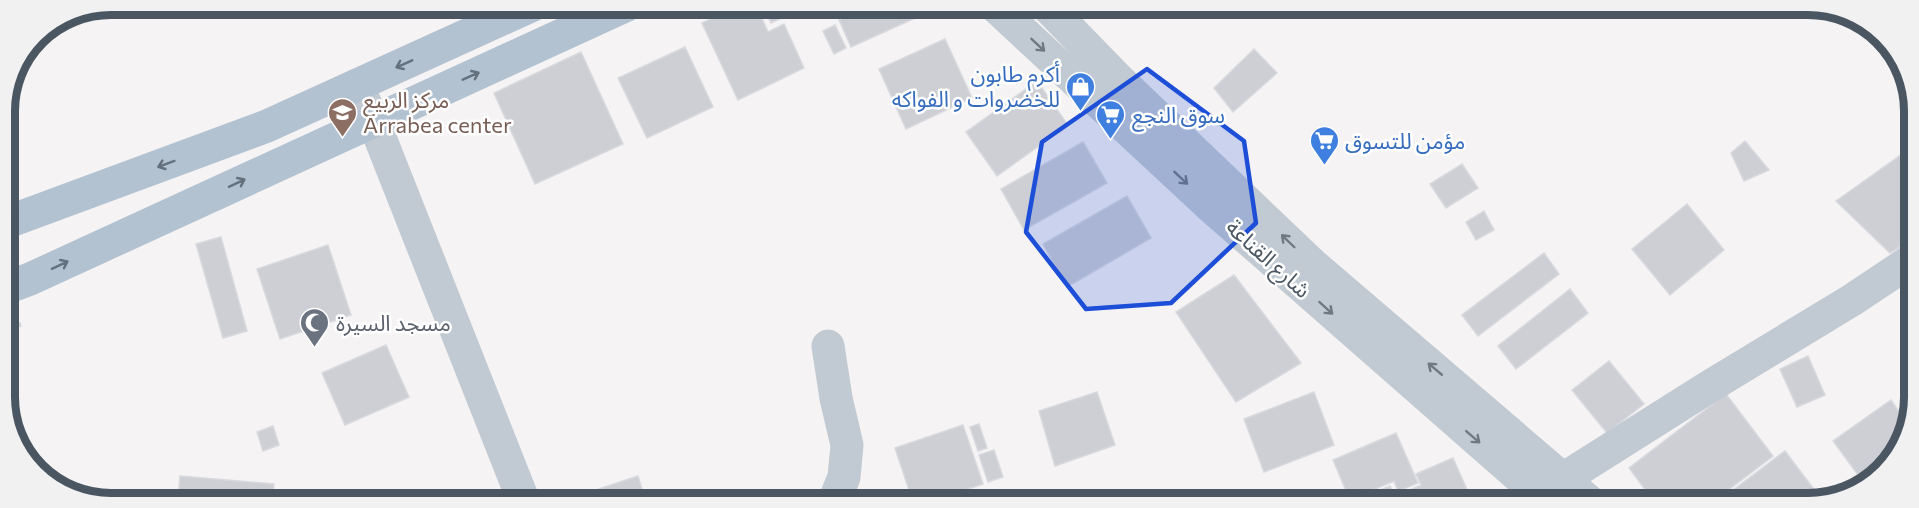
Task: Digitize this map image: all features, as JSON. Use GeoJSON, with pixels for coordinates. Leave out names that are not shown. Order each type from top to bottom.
{"type":"FeatureCollection","features":[{"type":"Feature","properties":{"kind":"main road"},"geometry":{"type":"LineString","coordinates":[[15,219],[267,126],[511,15]]}},
{"type":"Feature","properties":{"kind":"main road"},"geometry":{"type":"LineString","coordinates":[[15,285],[605,15]]}},
{"type":"Feature","properties":{"kind":"street","name":"شارع القناعة"},"geometry":{"type":"LineString","coordinates":[[1007,15],[1109,91],[1312,264],[1456,405],[1556,491]]}},
{"type":"Feature","properties":{"kind":"street","name":"شارع القناعة"},"geometry":{"type":"LineString","coordinates":[[1054,15],[1109,91]]}},
{"type":"Feature","properties":{"kind":"street"},"geometry":{"type":"LineString","coordinates":[[357,85],[373,120],[520,493]]}},
{"type":"Feature","properties":{"kind":"street"},"geometry":{"type":"LineString","coordinates":[[1556,491],[1707,388],[1852,300],[1904,265]]}},
{"type":"Feature","properties":{"kind":"street"},"geometry":{"type":"LineString","coordinates":[[828,346],[836,398],[847,445],[844,477],[838,493]]}},
{"type":"Feature","properties":{"kind":"highlighted area"},"geometry":{"type":"Polygon","coordinates":[[[1147,69],[1244,141],[1256,223],[1171,303],[1086,309],[1026,232],[1042,142],[1147,69]]]}},
{"type":"Feature","properties":{"kind":"building"},"geometry":{"type":"Polygon","coordinates":[[[719,15],[760,15],[768,32],[784,24],[804,68],[738,100],[702,23],[719,15]]]}},
{"type":"Feature","properties":{"kind":"building"},"geometry":{"type":"Polygon","coordinates":[[[767,15],[786,15],[786,16],[771,23],[767,15]]]}},
{"type":"Feature","properties":{"kind":"building"},"geometry":{"type":"Polygon","coordinates":[[[850,15],[922,15],[851,47],[839,20],[850,15]]]}},
{"type":"Feature","properties":{"kind":"building"},"geometry":{"type":"Polygon","coordinates":[[[835,25],[846,48],[834,54],[823,31],[835,25]]]}},
{"type":"Feature","properties":{"kind":"building"},"geometry":{"type":"Polygon","coordinates":[[[945,39],[972,98],[906,129],[879,69],[945,39]]]}},
{"type":"Feature","properties":{"kind":"building"},"geometry":{"type":"Polygon","coordinates":[[[685,47],[713,107],[647,138],[618,78],[685,47]]]}},
{"type":"Feature","properties":{"kind":"building"},"geometry":{"type":"Polygon","coordinates":[[[1254,49],[1277,73],[1233,112],[1214,88],[1254,49]]]}},
{"type":"Feature","properties":{"kind":"building"},"geometry":{"type":"Polygon","coordinates":[[[581,52],[623,144],[535,184],[494,93],[581,52]]]}},
{"type":"Feature","properties":{"kind":"building"},"geometry":{"type":"Polygon","coordinates":[[[1037,81],[1068,125],[997,176],[966,132],[1037,81]]]}},
{"type":"Feature","properties":{"kind":"building"},"geometry":{"type":"Polygon","coordinates":[[[1745,141],[1769,170],[1744,181],[1731,153],[1745,141]]]}},
{"type":"Feature","properties":{"kind":"building"},"geometry":{"type":"Polygon","coordinates":[[[1083,142],[1107,183],[1024,230],[1001,189],[1083,142]]]}},
{"type":"Feature","properties":{"kind":"building"},"geometry":{"type":"Polygon","coordinates":[[[1904,153],[1904,245],[1890,253],[1836,201],[1904,153]]]}},
{"type":"Feature","properties":{"kind":"building"},"geometry":{"type":"Polygon","coordinates":[[[1462,164],[1478,188],[1446,208],[1430,184],[1462,164]]]}},
{"type":"Feature","properties":{"kind":"building"},"geometry":{"type":"Polygon","coordinates":[[[1127,196],[1151,238],[1067,287],[1043,244],[1127,196]]]}},
{"type":"Feature","properties":{"kind":"building"},"geometry":{"type":"Polygon","coordinates":[[[1687,204],[1724,250],[1670,295],[1632,249],[1687,204]]]}},
{"type":"Feature","properties":{"kind":"building"},"geometry":{"type":"Polygon","coordinates":[[[1484,211],[1494,230],[1476,240],[1466,222],[1484,211]]]}},
{"type":"Feature","properties":{"kind":"building"},"geometry":{"type":"Polygon","coordinates":[[[221,237],[247,331],[223,338],[196,244],[221,237]]]}},
{"type":"Feature","properties":{"kind":"building"},"geometry":{"type":"Polygon","coordinates":[[[328,245],[351,315],[280,339],[257,269],[328,245]]]}},
{"type":"Feature","properties":{"kind":"building"},"geometry":{"type":"Polygon","coordinates":[[[1544,253],[1559,274],[1478,336],[1462,315],[1544,253]]]}},
{"type":"Feature","properties":{"kind":"building"},"geometry":{"type":"Polygon","coordinates":[[[1234,275],[1301,363],[1236,402],[1176,312],[1234,275]]]}},
{"type":"Feature","properties":{"kind":"building"},"geometry":{"type":"Polygon","coordinates":[[[1570,289],[1588,313],[1516,369],[1498,346],[1570,289]]]}},
{"type":"Feature","properties":{"kind":"building"},"geometry":{"type":"Polygon","coordinates":[[[386,345],[409,397],[345,425],[322,373],[386,345]]]}},
{"type":"Feature","properties":{"kind":"building"},"geometry":{"type":"Polygon","coordinates":[[[1808,356],[1825,395],[1797,407],[1780,369],[1808,356]]]}},
{"type":"Feature","properties":{"kind":"building"},"geometry":{"type":"Polygon","coordinates":[[[1609,361],[1644,404],[1607,433],[1572,390],[1609,361]]]}},
{"type":"Feature","properties":{"kind":"building"},"geometry":{"type":"Polygon","coordinates":[[[1097,392],[1115,445],[1055,466],[1039,411],[1097,392]]]}},
{"type":"Feature","properties":{"kind":"building"},"geometry":{"type":"Polygon","coordinates":[[[1314,392],[1334,445],[1264,472],[1244,419],[1314,392]]]}},
{"type":"Feature","properties":{"kind":"building"},"geometry":{"type":"Polygon","coordinates":[[[1726,394],[1773,456],[1724,493],[1648,493],[1629,468],[1726,394]]]}},
{"type":"Feature","properties":{"kind":"building"},"geometry":{"type":"Polygon","coordinates":[[[1891,400],[1902,416],[1891,445],[1880,460],[1860,478],[1833,441],[1891,400]]]}},
{"type":"Feature","properties":{"kind":"building"},"geometry":{"type":"Polygon","coordinates":[[[979,424],[987,448],[978,451],[970,427],[979,424]]]}},
{"type":"Feature","properties":{"kind":"building"},"geometry":{"type":"Polygon","coordinates":[[[963,425],[983,484],[956,493],[910,493],[895,448],[963,425]]]}},
{"type":"Feature","properties":{"kind":"building"},"geometry":{"type":"Polygon","coordinates":[[[273,426],[279,445],[263,451],[257,432],[273,426]]]}},
{"type":"Feature","properties":{"kind":"building"},"geometry":{"type":"Polygon","coordinates":[[[1396,433],[1418,483],[1398,491],[1394,481],[1366,493],[1358,493],[1356,489],[1347,493],[1333,460],[1396,433]]]}},
{"type":"Feature","properties":{"kind":"building"},"geometry":{"type":"Polygon","coordinates":[[[994,450],[1003,477],[988,482],[979,455],[994,450]]]}},
{"type":"Feature","properties":{"kind":"building"},"geometry":{"type":"Polygon","coordinates":[[[1785,451],[1817,493],[1815,493],[1729,493],[1785,451]]]}},
{"type":"Feature","properties":{"kind":"building"},"geometry":{"type":"Polygon","coordinates":[[[1453,458],[1469,493],[1404,493],[1421,485],[1416,474],[1453,458]]]}},
{"type":"Feature","properties":{"kind":"building"},"geometry":{"type":"Polygon","coordinates":[[[180,476],[274,484],[273,493],[179,493],[180,476]]]}},
{"type":"Feature","properties":{"kind":"building"},"geometry":{"type":"Polygon","coordinates":[[[638,476],[643,493],[587,493],[638,476]]]}},
{"type":"Feature","properties":{"kind":"building"},"geometry":{"type":"Polygon","coordinates":[[[1390,486],[1393,493],[1374,493],[1390,486]]]}},
{"type":"Feature","properties":{"kind":"place","name":"أكرم طابون للخضروات و الفواكه"},"geometry":{"type":"Point","coordinates":[1081,112]}},
{"type":"Feature","properties":{"kind":"place","name":"مركز الربيع Arrabea center"},"geometry":{"type":"Point","coordinates":[342,138]}},
{"type":"Feature","properties":{"kind":"place","name":"سوق النجع"},"geometry":{"type":"Point","coordinates":[1111,140]}},
{"type":"Feature","properties":{"kind":"place","name":"مؤمن للتسوق"},"geometry":{"type":"Point","coordinates":[1324,166]}},
{"type":"Feature","properties":{"kind":"place","name":"مسجد السيرة"},"geometry":{"type":"Point","coordinates":[315,348]}}]}
